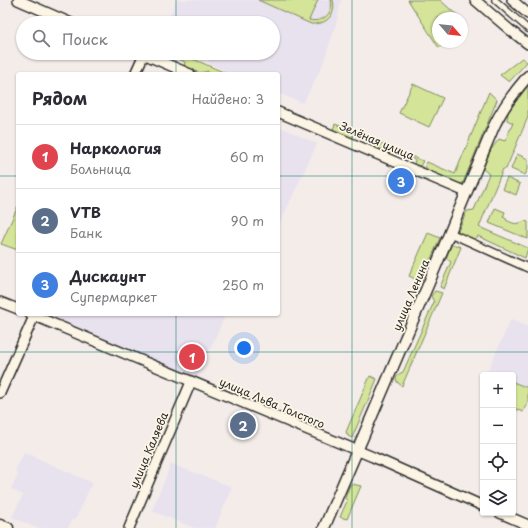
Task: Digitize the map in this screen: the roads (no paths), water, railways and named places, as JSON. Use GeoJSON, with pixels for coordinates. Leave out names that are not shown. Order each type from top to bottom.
{"type":"FeatureCollection","features":[{"type":"Feature","properties":{"kind":"main road","name":"улица Ленина"},"geometry":{"type":"LineString","coordinates":[[324,528],[500,113],[514,92],[528,76]]}},
{"type":"Feature","properties":{"kind":"main road"},"geometry":{"type":"LineString","coordinates":[[0,525],[8,528]]}},
{"type":"Feature","properties":{"kind":"street"},"geometry":{"type":"LineString","coordinates":[[18,0],[55,16]]}},
{"type":"Feature","properties":{"kind":"street"},"geometry":{"type":"LineString","coordinates":[[475,0],[528,44]]}},
{"type":"Feature","properties":{"kind":"street"},"geometry":{"type":"LineString","coordinates":[[495,0],[528,28]]}},
{"type":"Feature","properties":{"kind":"street"},"geometry":{"type":"LineString","coordinates":[[512,0],[528,14]]}},
{"type":"Feature","properties":{"kind":"street"},"geometry":{"type":"LineString","coordinates":[[137,72],[140,60]]}},
{"type":"Feature","properties":{"kind":"street"},"geometry":{"type":"LineString","coordinates":[[156,60],[185,72]]}},
{"type":"Feature","properties":{"kind":"street","name":"Зелёная улица"},"geometry":{"type":"LineString","coordinates":[[280,113],[466,192]]}},
{"type":"Feature","properties":{"kind":"street"},"geometry":{"type":"LineString","coordinates":[[450,233],[528,268]]}},
{"type":"Feature","properties":{"kind":"street"},"geometry":{"type":"LineString","coordinates":[[0,302],[16,308]]}},
{"type":"Feature","properties":{"kind":"street"},"geometry":{"type":"LineString","coordinates":[[0,393],[33,316]]}},
{"type":"Feature","properties":{"kind":"street","name":"улица Льва Толстого"},"geometry":{"type":"LineString","coordinates":[[35,316],[357,451],[480,505]]}},
{"type":"Feature","properties":{"kind":"street","name":"улица Каляева"},"geometry":{"type":"LineString","coordinates":[[129,528],[191,382]]}},
{"type":"Feature","properties":{"kind":"street"},"geometry":{"type":"LineString","coordinates":[[507,516],[526,524]]}},
{"type":"Feature","properties":{"kind":"place","name":"Дискаунт"},"geometry":{"type":"Point","coordinates":[401,181]}},
{"type":"Feature","properties":{"kind":"place","name":"Наркология"},"geometry":{"type":"Point","coordinates":[192,357]}},
{"type":"Feature","properties":{"kind":"place","name":"VTB"},"geometry":{"type":"Point","coordinates":[243,425]}}]}
